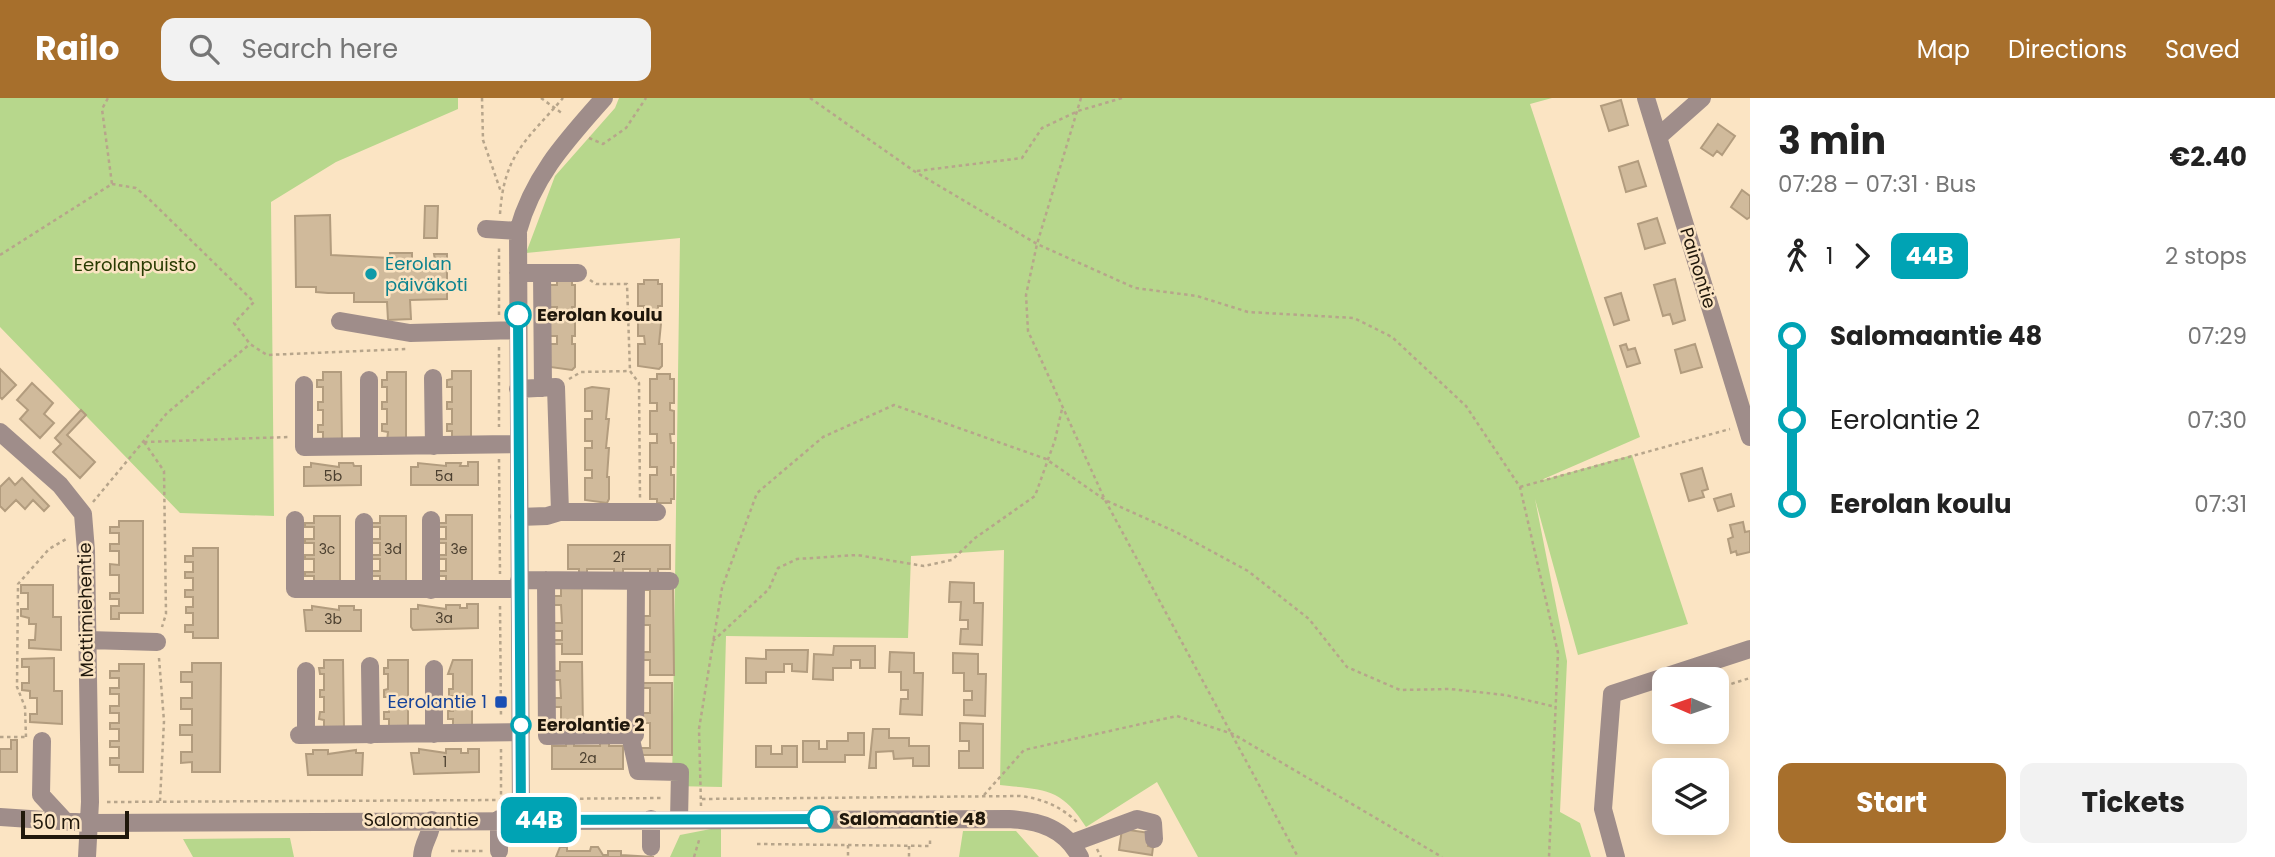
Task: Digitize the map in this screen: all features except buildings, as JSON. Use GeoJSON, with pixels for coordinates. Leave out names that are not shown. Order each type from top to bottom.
{"type":"FeatureCollection","features":[{"type":"Feature","properties":{"kind":"street"},"geometry":{"type":"LineString","coordinates":[[521,820],[518,231],[536,181],[556,151],[604,98]]}},
{"type":"Feature","properties":{"kind":"street","name":"Painontie"},"geometry":{"type":"LineString","coordinates":[[1646,98],[1749,429]]}},
{"type":"Feature","properties":{"kind":"street"},"geometry":{"type":"LineString","coordinates":[[1658,137],[1702,98]]}},
{"type":"Feature","properties":{"kind":"street"},"geometry":{"type":"LineString","coordinates":[[486,229],[518,231]]}},
{"type":"Feature","properties":{"kind":"street"},"geometry":{"type":"LineString","coordinates":[[518,273],[578,273]]}},
{"type":"Feature","properties":{"kind":"street"},"geometry":{"type":"LineString","coordinates":[[542,273],[560,512]]}},
{"type":"Feature","properties":{"kind":"street"},"geometry":{"type":"LineString","coordinates":[[340,321],[410,334],[518,330]]}},
{"type":"Feature","properties":{"kind":"street"},"geometry":{"type":"LineString","coordinates":[[433,379],[434,446]]}},
{"type":"Feature","properties":{"kind":"street"},"geometry":{"type":"LineString","coordinates":[[369,380],[369,446]]}},
{"type":"Feature","properties":{"kind":"street"},"geometry":{"type":"LineString","coordinates":[[304,385],[304,447],[519,444]]}},
{"type":"Feature","properties":{"kind":"street"},"geometry":{"type":"LineString","coordinates":[[519,389],[549,388]]}},
{"type":"Feature","properties":{"kind":"street"},"geometry":{"type":"LineString","coordinates":[[0,458],[6,438],[60,485],[83,521]]}},
{"type":"Feature","properties":{"kind":"street"},"geometry":{"type":"LineString","coordinates":[[519,517],[547,516],[560,512],[648,512]]}},
{"type":"Feature","properties":{"kind":"street"},"geometry":{"type":"LineString","coordinates":[[295,520],[295,589],[431,590],[519,585],[546,580],[670,581]]}},
{"type":"Feature","properties":{"kind":"street"},"geometry":{"type":"LineString","coordinates":[[431,520],[431,590]]}},
{"type":"Feature","properties":{"kind":"street","name":"Mottimiehentie"},"geometry":{"type":"LineString","coordinates":[[83,521],[90,802],[87,857]]}},
{"type":"Feature","properties":{"kind":"street"},"geometry":{"type":"LineString","coordinates":[[364,522],[364,589]]}},
{"type":"Feature","properties":{"kind":"street"},"geometry":{"type":"LineString","coordinates":[[546,580],[547,736]]}},
{"type":"Feature","properties":{"kind":"street"},"geometry":{"type":"LineString","coordinates":[[306,671],[303,735],[635,735],[636,581]]}},
{"type":"Feature","properties":{"kind":"street"},"geometry":{"type":"LineString","coordinates":[[88,640],[157,642]]}},
{"type":"Feature","properties":{"kind":"street"},"geometry":{"type":"LineString","coordinates":[[1616,857],[1602,809],[1612,694],[1750,649]]}},
{"type":"Feature","properties":{"kind":"street"},"geometry":{"type":"LineString","coordinates":[[370,666],[371,735]]}},
{"type":"Feature","properties":{"kind":"street"},"geometry":{"type":"LineString","coordinates":[[434,669],[434,734]]}},
{"type":"Feature","properties":{"kind":"street"},"geometry":{"type":"LineString","coordinates":[[630,735],[638,771],[680,772],[679,820]]}},
{"type":"Feature","properties":{"kind":"street"},"geometry":{"type":"LineString","coordinates":[[34,739],[41,795],[66,822]]}},
{"type":"Feature","properties":{"kind":"street","name":"Salomaantie"},"geometry":{"type":"LineString","coordinates":[[0,817],[90,823],[499,819],[1035,821],[1058,831],[1076,850]]}},
{"type":"Feature","properties":{"kind":"street"},"geometry":{"type":"LineString","coordinates":[[499,819],[499,850]]}},
{"type":"Feature","properties":{"kind":"street"},"geometry":{"type":"LineString","coordinates":[[651,819],[651,848]]}},
{"type":"Feature","properties":{"kind":"street"},"geometry":{"type":"LineString","coordinates":[[1076,850],[1092,837],[1137,819],[1153,823],[1154,839]]}},
{"type":"Feature","properties":{"kind":"street"},"geometry":{"type":"LineString","coordinates":[[422,857],[422,847],[432,830],[432,820]]}},
{"type":"Feature","properties":{"kind":"path"},"geometry":{"type":"LineString","coordinates":[[108,98],[102,109],[112,184]]}},
{"type":"Feature","properties":{"kind":"path"},"geometry":{"type":"LineString","coordinates":[[482,98],[483,140],[502,192]]}},
{"type":"Feature","properties":{"kind":"path"},"geometry":{"type":"LineString","coordinates":[[541,98],[563,114]]}},
{"type":"Feature","properties":{"kind":"path"},"geometry":{"type":"LineString","coordinates":[[589,138],[603,144],[626,128],[646,98]]}},
{"type":"Feature","properties":{"kind":"path"},"geometry":{"type":"LineString","coordinates":[[810,98],[914,171],[1037,244],[1135,288],[1198,296],[1248,312],[1354,318],[1392,337],[1466,406],[1520,487],[1558,653],[1549,857]]}},
{"type":"Feature","properties":{"kind":"path"},"geometry":{"type":"LineString","coordinates":[[1080,98],[1037,244],[1026,295],[1028,331],[1105,500],[1298,857]]}},
{"type":"Feature","properties":{"kind":"path"},"geometry":{"type":"LineString","coordinates":[[914,171],[1022,158],[1042,128],[1078,111],[1122,98]]}},
{"type":"Feature","properties":{"kind":"path"},"geometry":{"type":"LineString","coordinates":[[0,255],[112,184],[136,188],[254,302],[234,323],[250,344],[267,355],[417,349]]}},
{"type":"Feature","properties":{"kind":"path"},"geometry":{"type":"LineString","coordinates":[[578,273],[596,284],[627,284],[630,371],[639,383],[648,512]]}},
{"type":"Feature","properties":{"kind":"path"},"geometry":{"type":"LineString","coordinates":[[0,737],[34,739],[16,687],[18,584],[49,549],[83,521],[167,413],[250,344]]}},
{"type":"Feature","properties":{"kind":"path"},"geometry":{"type":"LineString","coordinates":[[549,388],[581,372],[630,371]]}},
{"type":"Feature","properties":{"kind":"path"},"geometry":{"type":"LineString","coordinates":[[701,799],[699,729],[722,588],[757,493],[823,437],[894,405],[1046,459],[1105,500],[1176,532],[1248,571],[1309,619],[1347,667],[1400,690],[1450,689],[1505,695],[1556,707]]}},
{"type":"Feature","properties":{"kind":"path"},"geometry":{"type":"LineString","coordinates":[[713,641],[769,589],[778,568],[797,559],[857,555],[924,566],[952,560],[975,538],[1035,496],[1055,440],[1062,409]]}},
{"type":"Feature","properties":{"kind":"path"},"geometry":{"type":"LineString","coordinates":[[1520,487],[1749,429]]}},
{"type":"Feature","properties":{"kind":"path"},"geometry":{"type":"LineString","coordinates":[[144,442],[304,437]]}},
{"type":"Feature","properties":{"kind":"path"},"geometry":{"type":"LineString","coordinates":[[144,442],[164,471],[166,614],[157,642],[164,722],[159,802]]}},
{"type":"Feature","properties":{"kind":"path"},"geometry":{"type":"LineString","coordinates":[[1729,685],[1750,678]]}},
{"type":"Feature","properties":{"kind":"path"},"geometry":{"type":"LineString","coordinates":[[983,797],[1024,750],[1178,716],[1233,734],[1442,857]]}},
{"type":"Feature","properties":{"kind":"path"},"geometry":{"type":"LineString","coordinates":[[90,802],[1040,798],[1068,812],[1092,837],[1101,857]]}},
{"type":"Feature","properties":{"kind":"path"},"geometry":{"type":"LineString","coordinates":[[757,845],[930,846],[930,819]]}},
{"type":"Feature","properties":{"kind":"path"},"geometry":{"type":"LineString","coordinates":[[848,845],[848,857]]}},
{"type":"Feature","properties":{"kind":"path"},"geometry":{"type":"LineString","coordinates":[[909,846],[909,857]]}},
{"type":"Feature","properties":{"kind":"path"},"geometry":{"type":"LineString","coordinates":[[451,850],[499,850]]}},
{"type":"Feature","properties":{"kind":"green space","name":"Eerolanpuisto"},"geometry":{"type":"Polygon","coordinates":[[[0,98],[458,98],[458,109],[336,162],[271,202],[274,516],[180,513],[0,327],[0,98]]]}},
{"type":"Feature","properties":{"kind":"green space"},"geometry":{"type":"Polygon","coordinates":[[[619,98],[1552,98],[1530,104],[1640,437],[1539,481],[1632,455],[1688,624],[1578,655],[1535,499],[1567,661],[1560,812],[1580,823],[1591,857],[1198,857],[1157,782],[1086,827],[1059,797],[1040,790],[1000,785],[1004,550],[911,556],[908,638],[726,636],[722,787],[672,786],[680,238],[526,253],[555,176],[615,108],[619,98]]]}},
{"type":"Feature","properties":{"kind":"green space"},"geometry":{"type":"Polygon","coordinates":[[[721,827],[721,857],[670,857],[680,835],[721,827]]]}},
{"type":"Feature","properties":{"kind":"green space"},"geometry":{"type":"Polygon","coordinates":[[[963,831],[1016,831],[1039,857],[959,857],[963,831]]]}},
{"type":"Feature","properties":{"kind":"green space"},"geometry":{"type":"Polygon","coordinates":[[[290,838],[294,857],[193,857],[183,839],[290,838]]]}},
{"type":"Feature","properties":{"kind":"bus line","name":"44B"},"geometry":{"type":"LineString","coordinates":[[518,315],[521,820],[820,819]]}},
{"type":"Feature","properties":{"kind":"place","name":"Eerolan päiväkoti"},"geometry":{"type":"Point","coordinates":[371,274]}},
{"type":"Feature","properties":{"kind":"place","name":"Eerolan koulu"},"geometry":{"type":"Point","coordinates":[518,315]}},
{"type":"Feature","properties":{"kind":"place","name":"Eerolantie 1"},"geometry":{"type":"Point","coordinates":[501,702]}},
{"type":"Feature","properties":{"kind":"place","name":"Eerolantie 2"},"geometry":{"type":"Point","coordinates":[521,725]}},
{"type":"Feature","properties":{"kind":"place","name":"Salomaantie 48"},"geometry":{"type":"Point","coordinates":[820,819]}}]}
